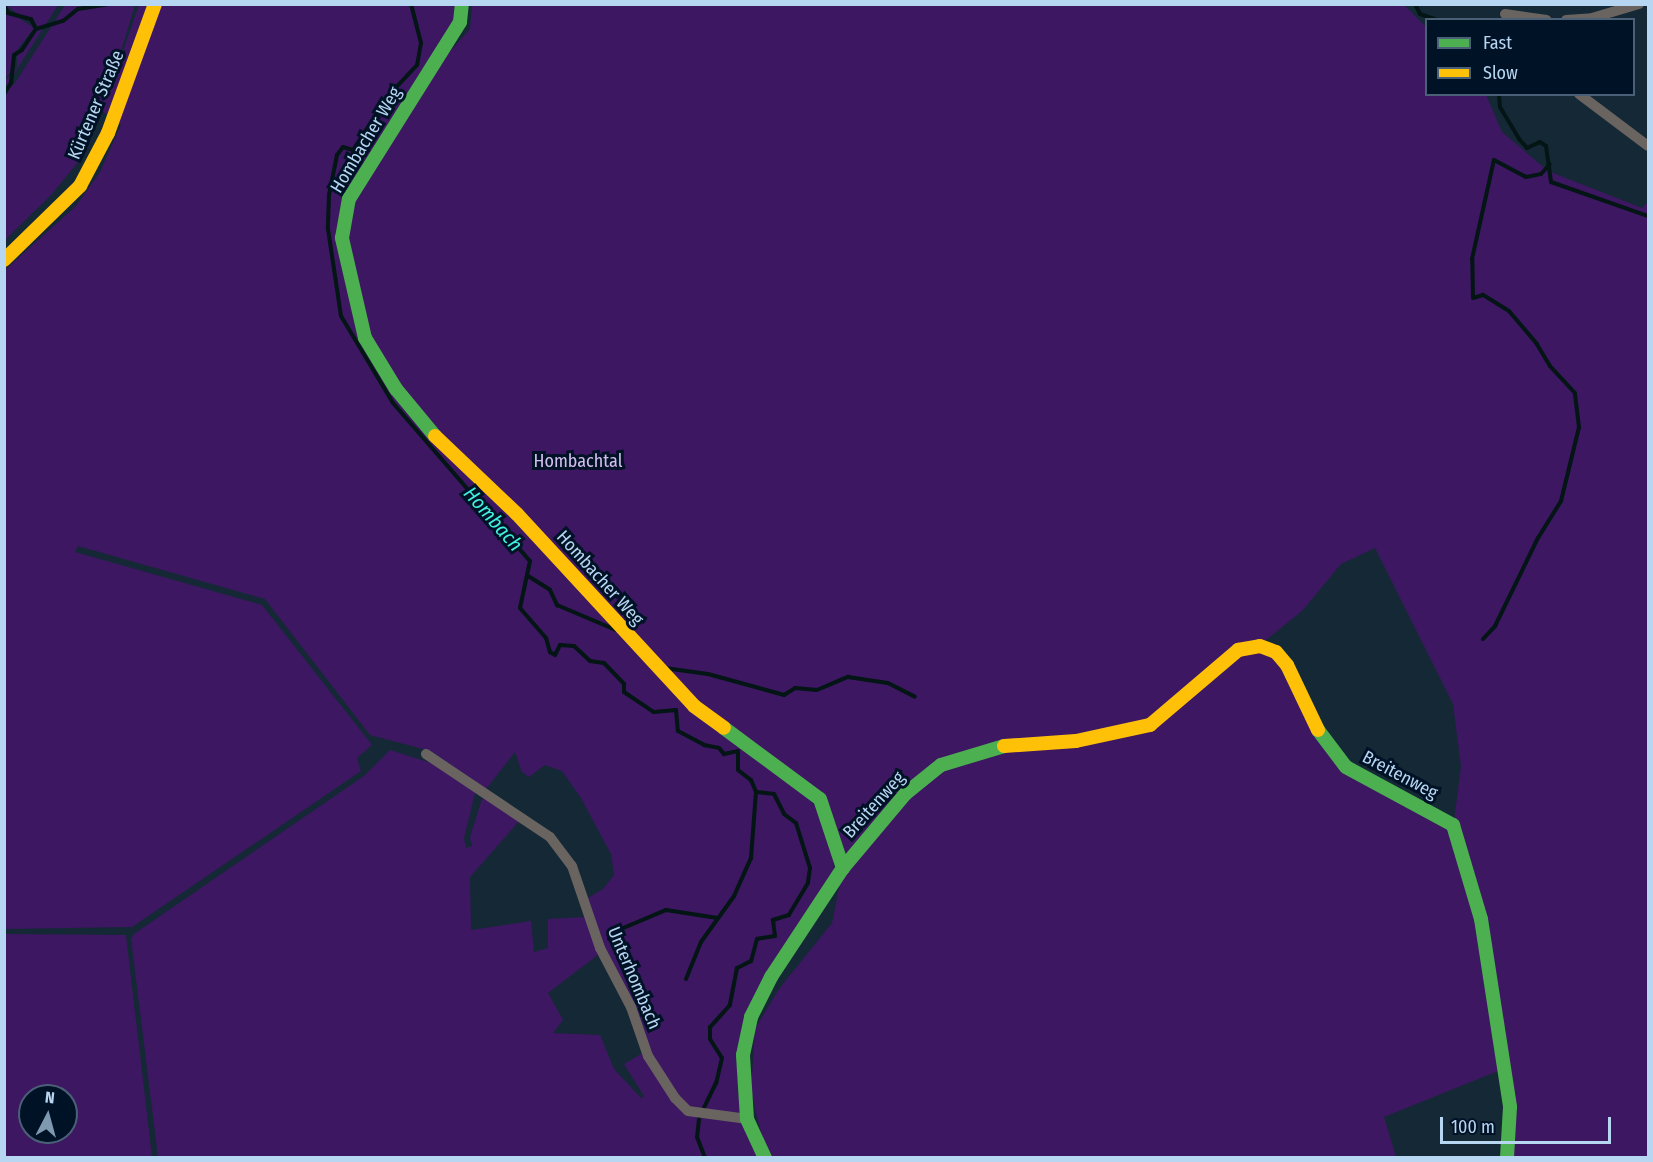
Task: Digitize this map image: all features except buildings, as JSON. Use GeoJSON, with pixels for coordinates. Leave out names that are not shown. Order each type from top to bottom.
{"type":"FeatureCollection","features":[{"type":"Feature","properties":{"kind":"street","name":"Kürtener Straße"},"geometry":{"type":"LineString","coordinates":[[4,260],[80,186],[108,133],[155,4]]}},
{"type":"Feature","properties":{"kind":"street","name":"Hombacher Weg"},"geometry":{"type":"LineString","coordinates":[[462,4],[460,22],[349,199],[342,238],[345,263],[365,338],[396,389],[432,434],[517,514],[694,706],[820,799],[843,868]]}},
{"type":"Feature","properties":{"kind":"street"},"geometry":{"type":"LineString","coordinates":[[1496,4],[1507,17]]}},
{"type":"Feature","properties":{"kind":"street"},"geometry":{"type":"LineString","coordinates":[[1592,18],[1639,4]]}},
{"type":"Feature","properties":{"kind":"street"},"geometry":{"type":"LineString","coordinates":[[1582,96],[1648,146]]}},
{"type":"Feature","properties":{"kind":"street","name":"Breitenweg"},"geometry":{"type":"LineString","coordinates":[[843,868],[905,794],[941,765],[996,747],[1076,741],[1150,725],[1208,672],[1238,650],[1260,646],[1276,652],[1287,665],[1309,718],[1346,767],[1453,825],[1481,919],[1498,1023],[1510,1107],[1507,1158]]}},
{"type":"Feature","properties":{"kind":"street","name":"Unterhombach"},"geometry":{"type":"LineString","coordinates":[[426,754],[550,837],[572,866],[600,948],[631,1007],[648,1056],[675,1098],[688,1111],[747,1119]]}},
{"type":"Feature","properties":{"kind":"street"},"geometry":{"type":"LineString","coordinates":[[765,1158],[747,1119],[743,1055],[751,1017],[771,977],[843,868]]}},
{"type":"Feature","properties":{"kind":"green space"},"geometry":{"type":"Polygon","coordinates":[[[5,5],[58,5],[5,88],[5,81],[17,68],[17,56],[38,27],[5,5]]]}},
{"type":"Feature","properties":{"kind":"green space","name":"Hombachtal"},"geometry":{"type":"Polygon","coordinates":[[[65,5],[135,5],[109,91],[139,5],[458,5],[445,57],[470,29],[472,5],[1404,5],[1425,26],[1425,96],[1486,96],[1502,132],[1548,171],[1642,208],[1648,202],[1648,1157],[1510,1157],[1506,1057],[1454,821],[1461,767],[1453,704],[1375,548],[1341,564],[1302,611],[1261,644],[1237,649],[1148,723],[940,762],[842,865],[827,798],[803,790],[815,806],[832,848],[834,870],[740,1035],[758,1157],[158,1157],[131,939],[134,934],[364,776],[390,750],[434,764],[476,789],[464,838],[466,848],[472,846],[470,837],[482,799],[488,797],[520,820],[470,877],[471,930],[531,921],[534,952],[548,948],[548,919],[585,917],[599,954],[548,993],[563,1020],[553,1033],[600,1035],[614,1069],[641,1098],[644,1096],[624,1064],[646,1051],[598,942],[588,898],[603,889],[614,875],[611,854],[581,798],[562,771],[545,765],[529,777],[522,772],[515,752],[486,789],[431,751],[370,735],[265,599],[78,546],[75,552],[262,605],[372,745],[357,758],[361,771],[132,927],[5,929],[5,270],[76,206],[100,172],[121,125],[102,111],[79,161],[51,195],[5,240],[4,93],[15,83],[65,5]]]}},
{"type":"Feature","properties":{"kind":"green space"},"geometry":{"type":"Polygon","coordinates":[[[5,8],[34,28],[14,54],[14,67],[5,79],[5,8]]]}},
{"type":"Feature","properties":{"kind":"green space"},"geometry":{"type":"Polygon","coordinates":[[[1239,651],[1275,653],[1345,768],[1450,824],[1478,920],[1503,1069],[1384,1117],[1396,1157],[767,1157],[751,1092],[755,1029],[779,989],[832,923],[842,873],[907,796],[941,770],[996,751],[1151,728],[1239,651]]]}},
{"type":"Feature","properties":{"kind":"green space"},"geometry":{"type":"Polygon","coordinates":[[[5,934],[126,935],[152,1157],[5,1157],[5,934]]]}},
{"type":"Feature","properties":{"kind":"waterway","name":"Hombach"},"geometry":{"type":"LineString","coordinates":[[36,29],[63,21],[78,9],[108,4]]}},
{"type":"Feature","properties":{"kind":"waterway","name":"Hombach"},"geometry":{"type":"LineString","coordinates":[[411,4],[421,43],[417,65],[388,96],[353,150],[343,147],[337,155],[329,195],[328,229],[341,316],[393,403],[530,561],[520,608],[546,638],[550,652],[555,655],[560,645],[574,646],[590,661],[604,663],[624,684],[624,692],[654,712],[676,710],[678,731],[704,745],[719,748],[724,754],[738,751],[738,770],[751,780],[756,792],[774,794],[784,814],[796,823],[810,868],[808,883],[789,915],[773,920],[775,936],[757,939],[751,961],[737,968],[730,1005],[710,1027],[710,1039],[722,1058],[716,1083],[704,1108]]}},
{"type":"Feature","properties":{"kind":"waterway"},"geometry":{"type":"LineString","coordinates":[[1415,4],[1420,14],[1431,18]]}},
{"type":"Feature","properties":{"kind":"waterway"},"geometry":{"type":"LineString","coordinates":[[4,5],[8,13],[31,19],[36,29],[22,50],[14,55],[11,83],[4,94]]}},
{"type":"Feature","properties":{"kind":"waterway"},"geometry":{"type":"LineString","coordinates":[[1499,96],[1500,107],[1527,148],[1540,142],[1546,146],[1551,182],[1648,216]]}},
{"type":"Feature","properties":{"kind":"waterway"},"geometry":{"type":"LineString","coordinates":[[1483,639],[1495,626],[1538,538],[1561,501],[1579,427],[1575,393],[1550,366],[1537,344],[1509,311],[1483,295],[1473,298],[1472,259],[1494,160],[1526,177],[1541,174],[1550,164]]}},
{"type":"Feature","properties":{"kind":"waterway"},"geometry":{"type":"LineString","coordinates":[[528,576],[550,590],[557,605],[616,630]]}},
{"type":"Feature","properties":{"kind":"waterway"},"geometry":{"type":"LineString","coordinates":[[665,668],[708,674],[784,695],[795,688],[817,690],[848,677],[888,683],[915,697]]}},
{"type":"Feature","properties":{"kind":"waterway"},"geometry":{"type":"LineString","coordinates":[[686,979],[701,942],[734,896],[751,858],[756,792]]}},
{"type":"Feature","properties":{"kind":"waterway"},"geometry":{"type":"LineString","coordinates":[[609,939],[621,929],[666,910],[717,918]]}},
{"type":"Feature","properties":{"kind":"waterway","name":"Hombach"},"geometry":{"type":"LineString","coordinates":[[699,1119],[697,1137],[705,1158]]}},
{"type":"Feature","properties":{"kind":"traffic: fast"},"geometry":{"type":"LineString","coordinates":[[435,436],[396,389],[365,338],[342,238],[349,199],[460,22],[462,4]]}},
{"type":"Feature","properties":{"kind":"traffic: fast"},"geometry":{"type":"LineString","coordinates":[[724,728],[820,799],[843,868]]}},
{"type":"Feature","properties":{"kind":"traffic: fast"},"geometry":{"type":"LineString","coordinates":[[1318,730],[1346,767],[1453,825],[1481,919],[1510,1107],[1507,1158]]}},
{"type":"Feature","properties":{"kind":"traffic: fast"},"geometry":{"type":"LineString","coordinates":[[765,1158],[747,1119],[743,1055],[751,1017],[771,977],[843,868],[905,794],[941,765],[1004,746]]}},
{"type":"Feature","properties":{"kind":"traffic: slow"},"geometry":{"type":"LineString","coordinates":[[4,260],[80,186],[108,133],[155,4]]}},
{"type":"Feature","properties":{"kind":"traffic: slow"},"geometry":{"type":"LineString","coordinates":[[435,436],[517,514],[694,706],[724,728]]}},
{"type":"Feature","properties":{"kind":"traffic: slow"},"geometry":{"type":"LineString","coordinates":[[1004,746],[1076,741],[1150,725],[1238,650],[1260,646],[1276,652],[1287,665],[1318,730]]}}]}
